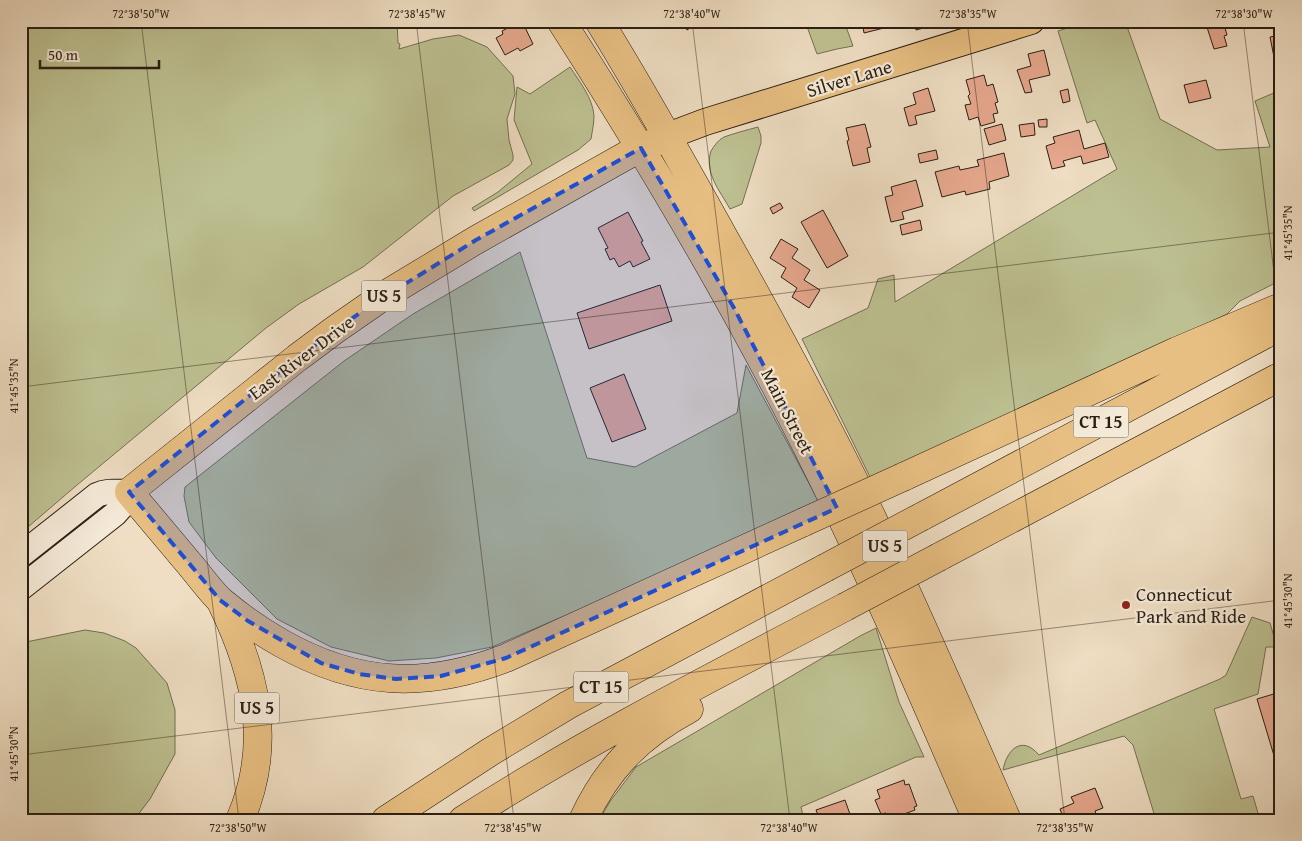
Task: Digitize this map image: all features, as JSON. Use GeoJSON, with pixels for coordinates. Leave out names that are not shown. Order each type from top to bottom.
{"type":"FeatureCollection","features":[{"type":"Feature","properties":{"kind":"highway","name":"Main Street"},"geometry":{"type":"LineString","coordinates":[[561,21],[641,148],[728,298],[808,448],[904,651],[977,820]]}},
{"type":"Feature","properties":{"kind":"highway","name":"Main Street"},"geometry":{"type":"LineString","coordinates":[[599,21],[668,136],[764,308],[834,440],[895,568],[1007,820]]}},
{"type":"Feature","properties":{"kind":"highway","name":"East River Drive"},"geometry":{"type":"LineString","coordinates":[[129,492],[297,358],[368,307],[476,240],[641,148],[668,136]]}},
{"type":"Feature","properties":{"kind":"highway"},"geometry":{"type":"LineString","coordinates":[[220,600],[275,640],[305,656],[330,666],[359,674],[385,678],[412,679],[438,677],[471,670],[518,653],[1177,351],[1281,307]]}},
{"type":"Feature","properties":{"kind":"highway","name":"CT 15"},"geometry":{"type":"LineString","coordinates":[[386,820],[490,752],[568,705],[1281,326]]}},
{"type":"Feature","properties":{"kind":"highway","name":"CT 15"},"geometry":{"type":"LineString","coordinates":[[463,820],[578,749],[680,694],[846,610],[890,583],[1281,376]]}},
{"type":"Feature","properties":{"kind":"highway","name":"US 5"},"geometry":{"type":"LineString","coordinates":[[129,492],[220,600],[247,665],[258,716],[258,745],[254,776],[247,803],[240,820]]}},
{"type":"Feature","properties":{"kind":"highway"},"geometry":{"type":"LineString","coordinates":[[583,820],[595,796],[618,764],[660,725],[800,650],[846,610]]}},
{"type":"Feature","properties":{"kind":"highway"},"geometry":{"type":"LineString","coordinates":[[950,758],[977,750]]}},
{"type":"Feature","properties":{"kind":"main road","name":"Silver Lane"},"geometry":{"type":"LineString","coordinates":[[668,136],[705,122],[1031,21]]}},
{"type":"Feature","properties":{"kind":"main road"},"geometry":{"type":"LineString","coordinates":[[21,555],[97,495],[111,491],[129,492]]}},
{"type":"Feature","properties":{"kind":"main road","name":"East River Drive"},"geometry":{"type":"LineString","coordinates":[[21,588],[115,514],[123,505],[129,492]]}},
{"type":"Feature","properties":{"kind":"highlighted area"},"geometry":{"type":"Polygon","coordinates":[[[641,148],[734,308],[837,508],[506,658],[441,676],[396,679],[359,674],[321,663],[248,621],[220,600],[129,492],[297,358],[368,307],[476,240],[641,148]]]}},
{"type":"Feature","properties":{"kind":"green space"},"geometry":{"type":"Polygon","coordinates":[[[21,21],[397,21],[399,49],[433,39],[459,35],[487,47],[513,76],[515,94],[507,119],[513,155],[513,160],[509,165],[453,196],[363,267],[299,304],[266,328],[21,533],[21,21]]]}},
{"type":"Feature","properties":{"kind":"green space"},"geometry":{"type":"Polygon","coordinates":[[[805,21],[844,21],[853,46],[817,54],[805,21]]]}},
{"type":"Feature","properties":{"kind":"green space"},"geometry":{"type":"Polygon","coordinates":[[[1089,21],[1125,21],[1160,119],[1217,150],[1270,147],[1255,101],[1281,90],[1281,280],[1240,301],[1227,314],[871,479],[802,339],[868,308],[878,279],[894,275],[895,302],[1117,169],[1095,120],[1087,123],[1058,31],[1089,21]]]}},
{"type":"Feature","properties":{"kind":"green space"},"geometry":{"type":"Polygon","coordinates":[[[570,67],[585,90],[593,109],[594,119],[591,139],[578,150],[474,211],[472,208],[498,192],[532,164],[514,120],[517,87],[530,94],[570,67]]]}},
{"type":"Feature","properties":{"kind":"green space"},"geometry":{"type":"Polygon","coordinates":[[[758,127],[761,143],[742,204],[730,209],[711,174],[709,159],[711,151],[718,141],[724,137],[758,127]]]}},
{"type":"Feature","properties":{"kind":"green space"},"geometry":{"type":"Polygon","coordinates":[[[520,252],[587,458],[635,467],[737,413],[746,365],[819,502],[613,595],[492,647],[436,658],[389,661],[331,647],[277,619],[216,558],[189,522],[184,496],[185,487],[344,361],[413,314],[520,252]]]}},
{"type":"Feature","properties":{"kind":"green space"},"geometry":{"type":"Polygon","coordinates":[[[1252,617],[1270,623],[1277,647],[1266,647],[1258,694],[1214,709],[1241,799],[1253,796],[1260,820],[1156,820],[1133,745],[1124,736],[1003,770],[1008,756],[1016,747],[1021,745],[1027,746],[1039,755],[1220,679],[1226,675],[1252,617]]]}},
{"type":"Feature","properties":{"kind":"green space"},"geometry":{"type":"Polygon","coordinates":[[[876,628],[899,702],[924,757],[916,757],[801,807],[804,820],[599,820],[611,800],[636,767],[876,628]]]}},
{"type":"Feature","properties":{"kind":"green space"},"geometry":{"type":"Polygon","coordinates":[[[85,630],[104,633],[125,641],[136,648],[167,683],[175,710],[175,754],[150,799],[134,820],[21,820],[21,643],[85,630]]]}},
{"type":"Feature","properties":{"kind":"building"},"geometry":{"type":"Polygon","coordinates":[[[521,21],[533,44],[520,51],[518,48],[505,55],[496,38],[503,34],[502,31],[521,21]]]}},
{"type":"Feature","properties":{"kind":"building"},"geometry":{"type":"Polygon","coordinates":[[[682,21],[701,21],[687,30],[682,21]]]}},
{"type":"Feature","properties":{"kind":"building"},"geometry":{"type":"Polygon","coordinates":[[[862,21],[890,21],[891,25],[864,33],[862,21]]]}},
{"type":"Feature","properties":{"kind":"building"},"geometry":{"type":"Polygon","coordinates":[[[914,21],[950,21],[916,30],[914,21]]]}},
{"type":"Feature","properties":{"kind":"building"},"geometry":{"type":"Polygon","coordinates":[[[1205,21],[1223,21],[1227,35],[1224,36],[1227,46],[1214,49],[1205,21]]]}},
{"type":"Feature","properties":{"kind":"building"},"geometry":{"type":"Polygon","coordinates":[[[1281,35],[1281,55],[1274,57],[1270,37],[1281,35]]]}},
{"type":"Feature","properties":{"kind":"building"},"geometry":{"type":"Polygon","coordinates":[[[1044,50],[1050,75],[1029,80],[1032,92],[1025,93],[1017,70],[1031,66],[1028,54],[1044,50]]]}},
{"type":"Feature","properties":{"kind":"building"},"geometry":{"type":"Polygon","coordinates":[[[984,75],[987,86],[993,84],[998,102],[995,103],[998,113],[993,114],[995,122],[981,126],[978,117],[969,120],[965,105],[971,104],[966,80],[984,75]]]}},
{"type":"Feature","properties":{"kind":"building"},"geometry":{"type":"Polygon","coordinates":[[[1206,80],[1211,98],[1189,103],[1184,85],[1206,80]]]}},
{"type":"Feature","properties":{"kind":"building"},"geometry":{"type":"Polygon","coordinates":[[[928,88],[935,111],[915,116],[917,124],[909,126],[904,108],[916,104],[913,93],[928,88]]]}},
{"type":"Feature","properties":{"kind":"building"},"geometry":{"type":"Polygon","coordinates":[[[1068,89],[1070,101],[1063,103],[1060,91],[1068,89]]]}},
{"type":"Feature","properties":{"kind":"building"},"geometry":{"type":"Polygon","coordinates":[[[1047,119],[1047,127],[1039,127],[1038,120],[1047,119]]]}},
{"type":"Feature","properties":{"kind":"building"},"geometry":{"type":"Polygon","coordinates":[[[1034,123],[1035,135],[1021,137],[1019,125],[1034,123]]]}},
{"type":"Feature","properties":{"kind":"building"},"geometry":{"type":"Polygon","coordinates":[[[865,124],[871,147],[867,148],[870,162],[853,166],[846,128],[865,124]]]}},
{"type":"Feature","properties":{"kind":"building"},"geometry":{"type":"Polygon","coordinates":[[[1002,124],[1006,140],[989,145],[984,129],[1002,124]]]}},
{"type":"Feature","properties":{"kind":"building"},"geometry":{"type":"Polygon","coordinates":[[[1079,130],[1084,149],[1105,143],[1109,157],[1083,164],[1081,156],[1063,161],[1065,166],[1052,169],[1046,146],[1055,143],[1053,137],[1079,130]]]}},
{"type":"Feature","properties":{"kind":"building"},"geometry":{"type":"Polygon","coordinates":[[[936,150],[938,159],[920,163],[918,154],[936,150]]]}},
{"type":"Feature","properties":{"kind":"building"},"geometry":{"type":"Polygon","coordinates":[[[1004,153],[1009,176],[989,182],[990,189],[966,195],[965,191],[942,197],[935,172],[959,166],[960,170],[979,166],[977,160],[1004,153]]]}},
{"type":"Feature","properties":{"kind":"building"},"geometry":{"type":"Polygon","coordinates":[[[916,180],[923,206],[902,212],[904,219],[891,222],[885,197],[893,195],[891,187],[916,180]]]}},
{"type":"Feature","properties":{"kind":"building"},"geometry":{"type":"Polygon","coordinates":[[[780,203],[783,208],[773,214],[770,208],[780,203]]]}},
{"type":"Feature","properties":{"kind":"building"},"geometry":{"type":"Polygon","coordinates":[[[823,210],[848,256],[827,268],[801,222],[823,210]]]}},
{"type":"Feature","properties":{"kind":"building"},"geometry":{"type":"Polygon","coordinates":[[[628,212],[650,259],[633,267],[630,261],[619,267],[614,258],[610,260],[605,249],[608,248],[598,228],[628,212]]]}},
{"type":"Feature","properties":{"kind":"building"},"geometry":{"type":"Polygon","coordinates":[[[920,220],[922,230],[902,235],[900,225],[920,220]]]}},
{"type":"Feature","properties":{"kind":"building"},"geometry":{"type":"Polygon","coordinates":[[[781,239],[798,249],[792,258],[810,270],[804,280],[820,290],[809,308],[792,297],[797,288],[781,277],[786,268],[770,258],[781,239]]]}},
{"type":"Feature","properties":{"kind":"building"},"geometry":{"type":"Polygon","coordinates":[[[660,285],[672,321],[589,349],[577,313],[660,285]]]}},
{"type":"Feature","properties":{"kind":"building"},"geometry":{"type":"Polygon","coordinates":[[[624,374],[646,429],[612,442],[590,388],[624,374]]]}},
{"type":"Feature","properties":{"kind":"building"},"geometry":{"type":"Polygon","coordinates":[[[1277,693],[1281,704],[1281,779],[1257,699],[1277,693]]]}},
{"type":"Feature","properties":{"kind":"building"},"geometry":{"type":"Polygon","coordinates":[[[904,780],[905,785],[909,784],[917,806],[914,807],[915,810],[888,820],[886,813],[881,814],[875,800],[880,798],[877,790],[904,780]]]}},
{"type":"Feature","properties":{"kind":"building"},"geometry":{"type":"Polygon","coordinates":[[[1095,788],[1103,808],[1095,811],[1098,820],[1064,820],[1060,809],[1074,803],[1071,797],[1095,788]]]}},
{"type":"Feature","properties":{"kind":"building"},"geometry":{"type":"Polygon","coordinates":[[[845,800],[852,820],[820,820],[816,810],[845,800]]]}},
{"type":"Feature","properties":{"kind":"place","name":"Connecticut Park and Ride"},"geometry":{"type":"Point","coordinates":[1126,605]}}]}
